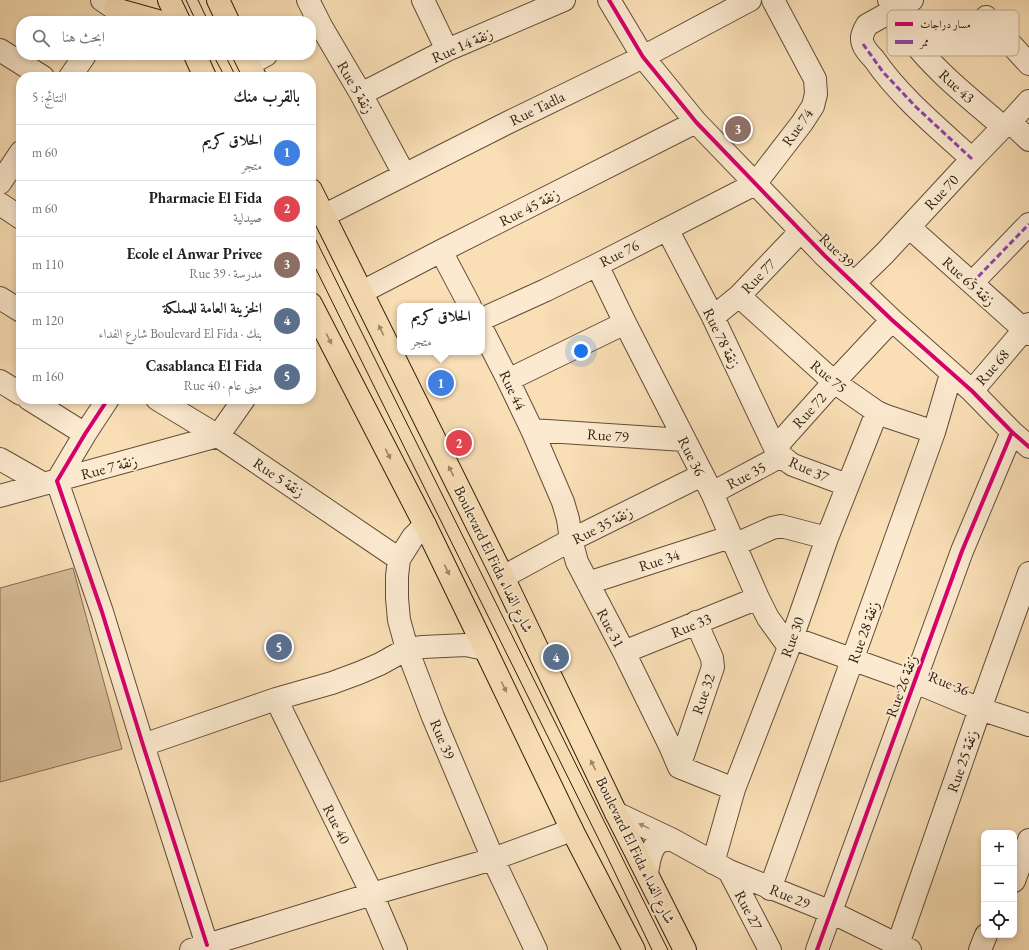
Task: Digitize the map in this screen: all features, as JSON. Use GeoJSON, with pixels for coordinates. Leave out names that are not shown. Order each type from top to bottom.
{"type":"FeatureCollection","features":[{"type":"Feature","properties":{"kind":"main road"},"geometry":{"type":"LineString","coordinates":[[169,0],[177,16]]}},
{"type":"Feature","properties":{"kind":"main road"},"geometry":{"type":"LineString","coordinates":[[218,0],[226,16]]}},
{"type":"Feature","properties":{"kind":"main road"},"geometry":{"type":"LineString","coordinates":[[111,8],[140,16]]}},
{"type":"Feature","properties":{"kind":"main road"},"geometry":{"type":"LineString","coordinates":[[197,60],[203,72]]}},
{"type":"Feature","properties":{"kind":"main road","name":"Boulevard El Fida شارع الفداء"},"geometry":{"type":"LineString","coordinates":[[316,200],[503,577],[616,813],[685,950]]}},
{"type":"Feature","properties":{"kind":"main road"},"geometry":{"type":"LineString","coordinates":[[316,315],[425,525],[572,830],[634,950]]}},
{"type":"Feature","properties":{"kind":"street","name":"Rue 5 زنقة"},"geometry":{"type":"LineString","coordinates":[[308,0],[313,16]]}},
{"type":"Feature","properties":{"kind":"street"},"geometry":{"type":"LineString","coordinates":[[423,0],[447,50]]}},
{"type":"Feature","properties":{"kind":"street","name":"Rue 14 زنقة"},"geometry":{"type":"LineString","coordinates":[[361,94],[447,50],[564,0]]}},
{"type":"Feature","properties":{"kind":"street","name":"Rue 39"},"geometry":{"type":"LineString","coordinates":[[609,0],[643,56],[696,122],[824,255],[854,282],[892,320],[951,374],[972,391],[1012,432],[1029,447]]}},
{"type":"Feature","properties":{"kind":"street","name":"Rue Tadla"},"geometry":{"type":"LineString","coordinates":[[324,216],[404,174],[643,56],[750,0]]}},
{"type":"Feature","properties":{"kind":"street","name":"Rue 74"},"geometry":{"type":"LineString","coordinates":[[755,184],[806,117],[813,106],[816,94],[815,79],[773,0]]}},
{"type":"Feature","properties":{"kind":"street"},"geometry":{"type":"LineString","coordinates":[[888,10],[898,3]]}},
{"type":"Feature","properties":{"kind":"street"},"geometry":{"type":"LineString","coordinates":[[887,10],[867,24],[863,31],[863,44],[883,72],[916,107],[972,159]]}},
{"type":"Feature","properties":{"kind":"street","name":"Rue 5 زنقة"},"geometry":{"type":"LineString","coordinates":[[316,28],[361,94],[404,174]]}},
{"type":"Feature","properties":{"kind":"street"},"geometry":{"type":"LineString","coordinates":[[0,50],[35,72]]}},
{"type":"Feature","properties":{"kind":"street"},"geometry":{"type":"LineString","coordinates":[[1019,53],[1029,64]]}},
{"type":"Feature","properties":{"kind":"street","name":"Rue 43"},"geometry":{"type":"LineString","coordinates":[[926,56],[939,70],[1007,125],[1029,140]]}},
{"type":"Feature","properties":{"kind":"street"},"geometry":{"type":"LineString","coordinates":[[73,72],[82,60]]}},
{"type":"Feature","properties":{"kind":"street","name":"Rue 70"},"geometry":{"type":"LineString","coordinates":[[854,282],[884,254],[972,159],[1029,102]]}},
{"type":"Feature","properties":{"kind":"street","name":"Rue 45 زنقة"},"geometry":{"type":"LineString","coordinates":[[362,292],[696,122]]}},
{"type":"Feature","properties":{"kind":"street"},"geometry":{"type":"LineString","coordinates":[[0,183],[16,159]]}},
{"type":"Feature","properties":{"kind":"street","name":"Rue 76"},"geometry":{"type":"LineString","coordinates":[[485,318],[597,265],[755,184]]}},
{"type":"Feature","properties":{"kind":"street"},"geometry":{"type":"LineString","coordinates":[[0,204],[16,215]]}},
{"type":"Feature","properties":{"kind":"street"},"geometry":{"type":"LineString","coordinates":[[972,283],[1029,224]]}},
{"type":"Feature","properties":{"kind":"street","name":"Rue 65 زنقة"},"geometry":{"type":"LineString","coordinates":[[909,227],[1027,330]]}},
{"type":"Feature","properties":{"kind":"street","name":"Rue 78 زنقة"},"geometry":{"type":"LineString","coordinates":[[667,229],[713,317],[778,452]]}},
{"type":"Feature","properties":{"kind":"street","name":"Rue 77"},"geometry":{"type":"LineString","coordinates":[[713,317],[739,296],[801,231]]}},
{"type":"Feature","properties":{"kind":"street"},"geometry":{"type":"LineString","coordinates":[[441,252],[468,303]]}},
{"type":"Feature","properties":{"kind":"street","name":"Rue 36"},"geometry":{"type":"LineString","coordinates":[[597,265],[707,484],[768,618],[791,642],[852,659],[915,682],[980,709],[1029,725]]}},
{"type":"Feature","properties":{"kind":"street","name":"Rue 75"},"geometry":{"type":"LineString","coordinates":[[739,296],[834,382],[877,412],[934,432]]}},
{"type":"Feature","properties":{"kind":"street"},"geometry":{"type":"LineString","coordinates":[[0,298],[16,308]]}},
{"type":"Feature","properties":{"kind":"street","name":"Rue 72"},"geometry":{"type":"LineString","coordinates":[[778,452],[834,382],[892,320]]}},
{"type":"Feature","properties":{"kind":"street"},"geometry":{"type":"LineString","coordinates":[[508,380],[625,323]]}},
{"type":"Feature","properties":{"kind":"street","name":"Rue 68"},"geometry":{"type":"LineString","coordinates":[[972,391],[1027,330]]}},
{"type":"Feature","properties":{"kind":"street","name":"Rue 44"},"geometry":{"type":"LineString","coordinates":[[485,335],[532,430]]}},
{"type":"Feature","properties":{"kind":"street","name":"Rue 28 زنقة"},"geometry":{"type":"LineString","coordinates":[[770,888],[934,432],[951,374]]}},
{"type":"Feature","properties":{"kind":"street"},"geometry":{"type":"LineString","coordinates":[[0,381],[16,391]]}},
{"type":"Feature","properties":{"kind":"street"},"geometry":{"type":"LineString","coordinates":[[37,404],[85,434]]}},
{"type":"Feature","properties":{"kind":"street"},"geometry":{"type":"LineString","coordinates":[[51,482],[105,404]]}},
{"type":"Feature","properties":{"kind":"street","name":"Rue 5 زنقة"},"geometry":{"type":"LineString","coordinates":[[165,404],[218,436],[399,559]]}},
{"type":"Feature","properties":{"kind":"street"},"geometry":{"type":"LineString","coordinates":[[218,436],[240,404]]}},
{"type":"Feature","properties":{"kind":"street","name":"Rue 30"},"geometry":{"type":"LineString","coordinates":[[721,867],[734,789],[791,642],[847,485],[877,412]]}},
{"type":"Feature","properties":{"kind":"street","name":"Rue 79"},"geometry":{"type":"LineString","coordinates":[[532,430],[684,440]]}},
{"type":"Feature","properties":{"kind":"street","name":"Rue 31"},"geometry":{"type":"LineString","coordinates":[[532,430],[568,519],[571,540],[577,562],[624,652],[679,767]]}},
{"type":"Feature","properties":{"kind":"street","name":"Rue 26 زنقة"},"geometry":{"type":"LineString","coordinates":[[817,950],[962,551],[1012,432]]}},
{"type":"Feature","properties":{"kind":"street","name":"Rue 7 زنقة"},"geometry":{"type":"LineString","coordinates":[[0,496],[218,436]]}},
{"type":"Feature","properties":{"kind":"street","name":"Rue 35"},"geometry":{"type":"LineString","coordinates":[[707,484],[778,452]]}},
{"type":"Feature","properties":{"kind":"street","name":"Rue 37"},"geometry":{"type":"LineString","coordinates":[[778,452],[793,465],[847,485]]}},
{"type":"Feature","properties":{"kind":"street"},"geometry":{"type":"LineString","coordinates":[[0,459],[51,482],[102,612],[143,745],[199,948],[372,894],[493,859],[572,830]]}},
{"type":"Feature","properties":{"kind":"street","name":"Rue 35 زنقة"},"geometry":{"type":"LineString","coordinates":[[503,577],[571,540],[707,484]]}},
{"type":"Feature","properties":{"kind":"street","name":"Rue 39"},"geometry":{"type":"LineString","coordinates":[[425,525],[414,537],[399,559],[397,576],[399,620],[407,649],[433,716],[493,859],[536,950]]}},
{"type":"Feature","properties":{"kind":"street","name":"Rue 34"},"geometry":{"type":"LineString","coordinates":[[588,583],[781,526],[827,538]]}},
{"type":"Feature","properties":{"kind":"street","name":"Rue 25 زنقة"},"geometry":{"type":"LineString","coordinates":[[901,948],[980,709],[1029,573]]}},
{"type":"Feature","properties":{"kind":"street","name":"Rue 33"},"geometry":{"type":"LineString","coordinates":[[624,652],[758,598]]}},
{"type":"Feature","properties":{"kind":"street","name":"Rue 32"},"geometry":{"type":"LineString","coordinates":[[679,767],[713,667],[712,658],[696,622]]}},
{"type":"Feature","properties":{"kind":"street"},"geometry":{"type":"LineString","coordinates":[[143,745],[276,699],[332,683],[380,664],[407,649],[466,645],[485,649]]}},
{"type":"Feature","properties":{"kind":"street","name":"Rue 40"},"geometry":{"type":"LineString","coordinates":[[276,699],[372,894],[396,950]]}},
{"type":"Feature","properties":{"kind":"street"},"geometry":{"type":"LineString","coordinates":[[679,767],[734,789]]}},
{"type":"Feature","properties":{"kind":"street","name":"Rue 29"},"geometry":{"type":"LineString","coordinates":[[616,813],[671,839],[721,867],[831,912],[901,948]]}},
{"type":"Feature","properties":{"kind":"street"},"geometry":{"type":"LineString","coordinates":[[647,873],[654,847],[661,842],[671,839]]}},
{"type":"Feature","properties":{"kind":"street"},"geometry":{"type":"LineString","coordinates":[[1017,873],[1029,840]]}},
{"type":"Feature","properties":{"kind":"street","name":"Rue 27"},"geometry":{"type":"LineString","coordinates":[[721,867],[770,950]]}},
{"type":"Feature","properties":{"kind":"street"},"geometry":{"type":"LineString","coordinates":[[980,950],[985,938]]}},
{"type":"Feature","properties":{"kind":"street"},"geometry":{"type":"LineString","coordinates":[[996,950],[1000,938]]}},
{"type":"Feature","properties":{"kind":"shaded area"},"geometry":{"type":"Polygon","coordinates":[[[73,568],[122,749],[0,782],[0,588],[73,568]]]}},
{"type":"Feature","properties":{"kind":"tram line"},"geometry":{"type":"LineString","coordinates":[[186,0],[194,16]]}},
{"type":"Feature","properties":{"kind":"tram line"},"geometry":{"type":"LineString","coordinates":[[198,0],[206,16]]}},
{"type":"Feature","properties":{"kind":"tram line"},"geometry":{"type":"LineString","coordinates":[[216,60],[222,72]]}},
{"type":"Feature","properties":{"kind":"tram line"},"geometry":{"type":"LineString","coordinates":[[228,60],[234,72]]}},
{"type":"Feature","properties":{"kind":"tram line"},"geometry":{"type":"LineString","coordinates":[[316,240],[668,950]]}},
{"type":"Feature","properties":{"kind":"tram line"},"geometry":{"type":"LineString","coordinates":[[316,269],[604,850],[652,950]]}},
{"type":"Feature","properties":{"kind":"marked path"},"geometry":{"type":"LineString","coordinates":[[863,44],[883,72],[916,107],[972,159]]}},
{"type":"Feature","properties":{"kind":"marked path"},"geometry":{"type":"LineString","coordinates":[[972,283],[1029,224]]}},
{"type":"Feature","properties":{"kind":"cycle path"},"geometry":{"type":"LineString","coordinates":[[609,0],[643,57],[696,122],[824,255],[892,320],[972,391],[1012,432],[1029,447]]}},
{"type":"Feature","properties":{"kind":"cycle path"},"geometry":{"type":"LineString","coordinates":[[105,404],[57,481],[102,612],[207,945]]}},
{"type":"Feature","properties":{"kind":"cycle path"},"geometry":{"type":"LineString","coordinates":[[817,950],[962,551],[1012,432]]}},
{"type":"Feature","properties":{"kind":"place","name":"Ecole el Anwar Privee"},"geometry":{"type":"Point","coordinates":[738,129]}},
{"type":"Feature","properties":{"kind":"place","name":"الحلاق كريم"},"geometry":{"type":"Point","coordinates":[441,383]}},
{"type":"Feature","properties":{"kind":"place","name":"Pharmacie El Fida"},"geometry":{"type":"Point","coordinates":[459,443]}},
{"type":"Feature","properties":{"kind":"place","name":"Casablanca El Fida"},"geometry":{"type":"Point","coordinates":[279,647]}},
{"type":"Feature","properties":{"kind":"place","name":"الخزينة العامة للمملكة"},"geometry":{"type":"Point","coordinates":[556,657]}}]}
